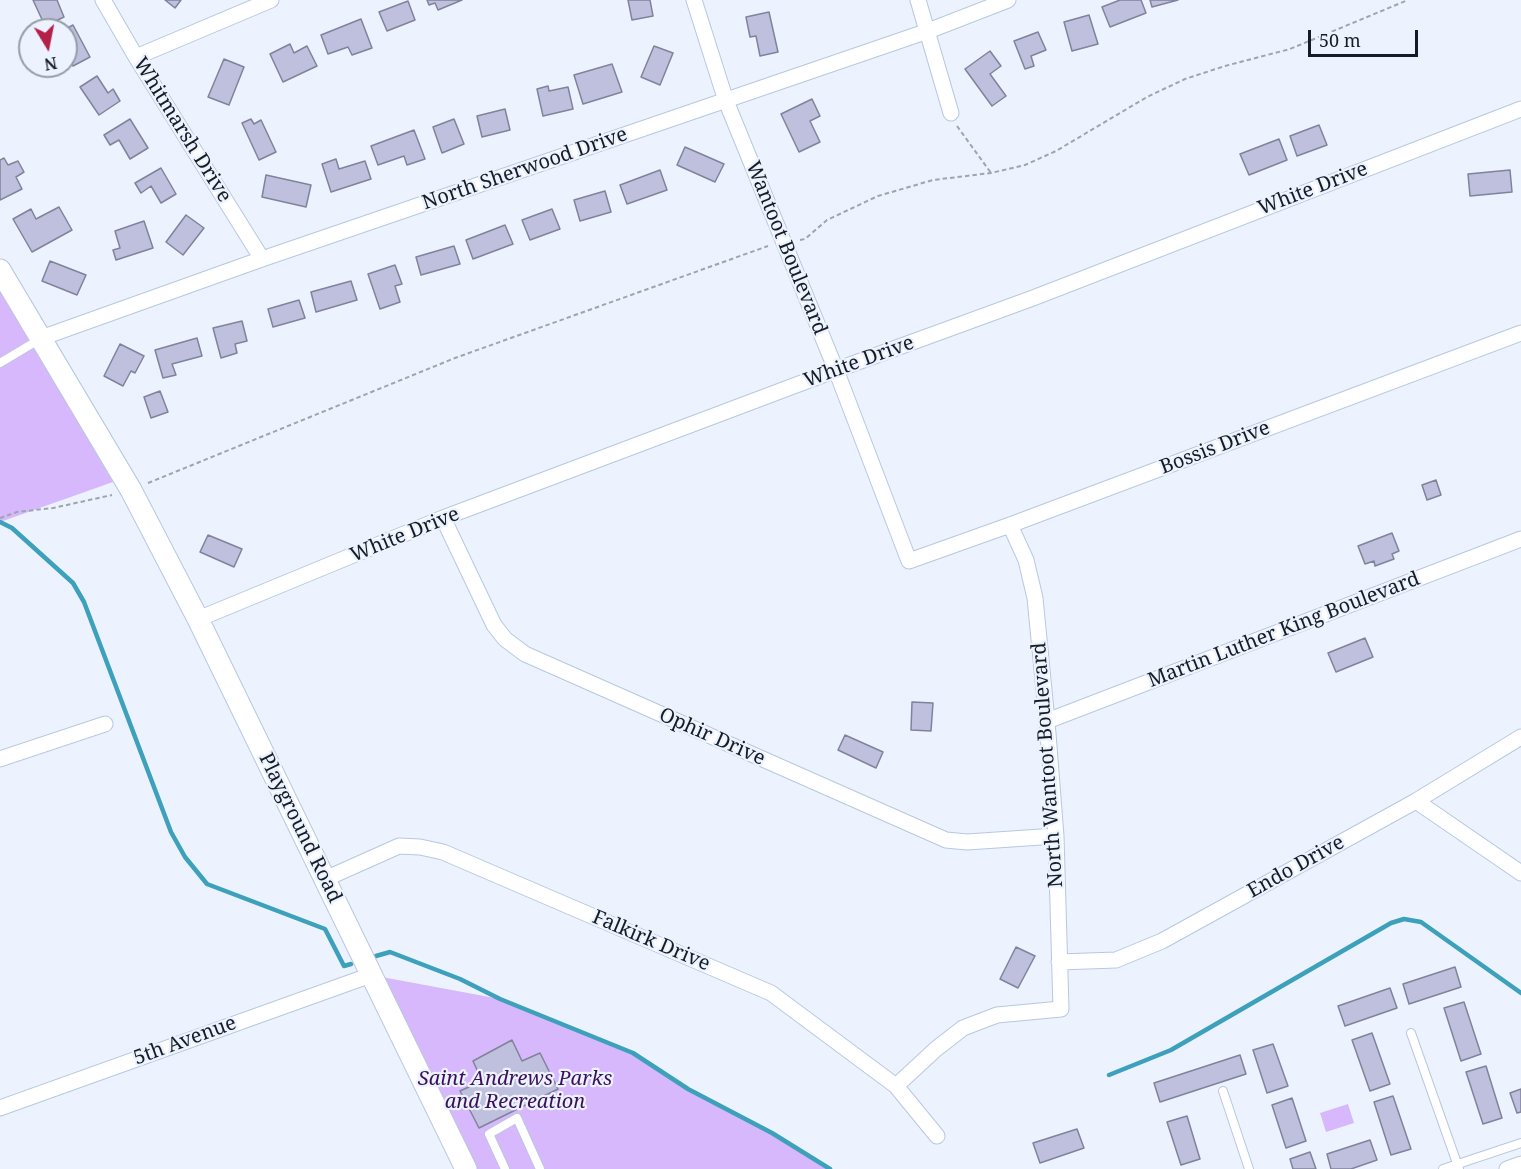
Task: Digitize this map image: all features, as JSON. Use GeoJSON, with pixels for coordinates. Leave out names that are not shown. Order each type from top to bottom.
{"type":"FeatureCollection","features":[{"type":"Feature","properties":{"kind":"main road","name":"Playground Road"},"geometry":{"type":"LineString","coordinates":[[0,270],[131,490],[198,619],[466,1169]]}},
{"type":"Feature","properties":{"kind":"street","name":"Whitmarsh Drive"},"geometry":{"type":"LineString","coordinates":[[103,0],[262,259]]}},
{"type":"Feature","properties":{"kind":"street"},"geometry":{"type":"LineString","coordinates":[[136,57],[271,0]]}},
{"type":"Feature","properties":{"kind":"street","name":"Wantoot Boulevard"},"geometry":{"type":"LineString","coordinates":[[694,0],[726,101],[836,370],[909,561]]}},
{"type":"Feature","properties":{"kind":"street"},"geometry":{"type":"LineString","coordinates":[[918,0],[951,113]]}},
{"type":"Feature","properties":{"kind":"street","name":"North Sherwood Drive"},"geometry":{"type":"LineString","coordinates":[[41,338],[262,259],[927,31],[1008,0]]}},
{"type":"Feature","properties":{"kind":"street","name":"White Drive"},"geometry":{"type":"LineString","coordinates":[[198,619],[443,518],[1034,298],[1521,108]]}},
{"type":"Feature","properties":{"kind":"street","name":"Bossis Drive"},"geometry":{"type":"LineString","coordinates":[[909,561],[1521,333]]}},
{"type":"Feature","properties":{"kind":"street","name":"Ophir Drive"},"geometry":{"type":"LineString","coordinates":[[443,518],[494,625],[505,639],[525,654],[946,840],[967,842],[1056,836]]}},
{"type":"Feature","properties":{"kind":"street","name":"North Wantoot Boulevard"},"geometry":{"type":"LineString","coordinates":[[896,1086],[963,1028],[996,1016],[1060,1009],[1056,836],[1035,598],[1026,560],[1010,525]]}},
{"type":"Feature","properties":{"kind":"street","name":"Martin Luther King Boulevard"},"geometry":{"type":"LineString","coordinates":[[1047,721],[1521,539]]}},
{"type":"Feature","properties":{"kind":"street"},"geometry":{"type":"LineString","coordinates":[[0,759],[105,724]]}},
{"type":"Feature","properties":{"kind":"street","name":"Endo Drive"},"geometry":{"type":"LineString","coordinates":[[1059,962],[1116,960],[1162,941],[1416,801],[1521,737]]}},
{"type":"Feature","properties":{"kind":"street"},"geometry":{"type":"LineString","coordinates":[[1416,801],[1521,873]]}},
{"type":"Feature","properties":{"kind":"street","name":"Falkirk Drive"},"geometry":{"type":"LineString","coordinates":[[325,879],[399,846],[420,847],[443,852],[771,993],[896,1086],[937,1136]]}},
{"type":"Feature","properties":{"kind":"street","name":"5th Avenue"},"geometry":{"type":"LineString","coordinates":[[0,1108],[371,975]]}},
{"type":"Feature","properties":{"kind":"street"},"geometry":{"type":"LineString","coordinates":[[1507,1169],[1521,1164]]}},
{"type":"Feature","properties":{"kind":"lane"},"geometry":{"type":"LineString","coordinates":[[0,363],[41,338]]}},
{"type":"Feature","properties":{"kind":"lane"},"geometry":{"type":"LineString","coordinates":[[1411,1033],[1458,1167]]}},
{"type":"Feature","properties":{"kind":"lane"},"geometry":{"type":"LineString","coordinates":[[1223,1091],[1249,1169]]}},
{"type":"Feature","properties":{"kind":"lane"},"geometry":{"type":"LineString","coordinates":[[505,1169],[489,1134],[517,1118],[540,1169]]}},
{"type":"Feature","properties":{"kind":"lane"},"geometry":{"type":"LineString","coordinates":[[1443,1169],[1458,1167],[1521,1143]]}},
{"type":"Feature","properties":{"kind":"path"},"geometry":{"type":"LineString","coordinates":[[0,518],[17,512],[74,503],[131,490],[455,358],[782,241],[805,239],[827,220],[878,196],[933,180],[991,173],[1025,165],[1056,151],[1147,97],[1185,79],[1290,49],[1408,0]]}},
{"type":"Feature","properties":{"kind":"path"},"geometry":{"type":"LineString","coordinates":[[951,113],[959,131],[991,173]]}},
{"type":"Feature","properties":{"kind":"green space"},"geometry":{"type":"Polygon","coordinates":[[[0,290],[113,482],[0,522],[0,290]]]}},
{"type":"Feature","properties":{"kind":"green space","name":"Saint Andrews Parks and Recreation"},"geometry":{"type":"Polygon","coordinates":[[[371,975],[500,999],[633,1053],[688,1089],[772,1133],[830,1169],[466,1169],[371,975]]]}},
{"type":"Feature","properties":{"kind":"green space"},"geometry":{"type":"Polygon","coordinates":[[[1348,1104],[1354,1123],[1326,1132],[1320,1113],[1348,1104]]]}},
{"type":"Feature","properties":{"kind":"building"},"geometry":{"type":"Polygon","coordinates":[[[33,0],[57,0],[64,17],[41,18],[33,0]]]}},
{"type":"Feature","properties":{"kind":"building"},"geometry":{"type":"Polygon","coordinates":[[[165,0],[181,0],[175,8],[165,0]]]}},
{"type":"Feature","properties":{"kind":"building"},"geometry":{"type":"Polygon","coordinates":[[[427,0],[462,0],[438,10],[435,3],[429,5],[427,0]]]}},
{"type":"Feature","properties":{"kind":"building"},"geometry":{"type":"Polygon","coordinates":[[[628,0],[650,0],[653,16],[632,20],[628,0]]]}},
{"type":"Feature","properties":{"kind":"building"},"geometry":{"type":"Polygon","coordinates":[[[1120,0],[1141,0],[1146,13],[1110,27],[1102,7],[1120,0]]]}},
{"type":"Feature","properties":{"kind":"building"},"geometry":{"type":"Polygon","coordinates":[[[1150,0],[1178,0],[1152,7],[1150,0]]]}},
{"type":"Feature","properties":{"kind":"building"},"geometry":{"type":"Polygon","coordinates":[[[408,1],[415,20],[387,31],[379,12],[408,1]]]}},
{"type":"Feature","properties":{"kind":"building"},"geometry":{"type":"Polygon","coordinates":[[[769,12],[778,52],[760,56],[756,36],[750,37],[746,17],[769,12]]]}},
{"type":"Feature","properties":{"kind":"building"},"geometry":{"type":"Polygon","coordinates":[[[1089,15],[1098,44],[1072,51],[1064,22],[1089,15]]]}},
{"type":"Feature","properties":{"kind":"building"},"geometry":{"type":"Polygon","coordinates":[[[361,19],[372,48],[352,55],[348,47],[328,54],[321,35],[361,19]]]}},
{"type":"Feature","properties":{"kind":"building"},"geometry":{"type":"Polygon","coordinates":[[[1038,32],[1046,50],[1031,56],[1034,66],[1025,69],[1014,41],[1038,32]]]}},
{"type":"Feature","properties":{"kind":"building"},"geometry":{"type":"Polygon","coordinates":[[[78,34],[90,57],[78,63],[78,34]]]}},
{"type":"Feature","properties":{"kind":"building"},"geometry":{"type":"Polygon","coordinates":[[[290,44],[294,53],[307,46],[317,66],[283,82],[270,54],[290,44]]]}},
{"type":"Feature","properties":{"kind":"building"},"geometry":{"type":"Polygon","coordinates":[[[654,46],[673,53],[660,85],[641,77],[654,46]]]}},
{"type":"Feature","properties":{"kind":"building"},"geometry":{"type":"Polygon","coordinates":[[[990,51],[1001,66],[990,74],[1006,96],[992,106],[965,69],[990,51]]]}},
{"type":"Feature","properties":{"kind":"building"},"geometry":{"type":"Polygon","coordinates":[[[224,59],[244,67],[229,105],[208,97],[224,59]]]}},
{"type":"Feature","properties":{"kind":"building"},"geometry":{"type":"Polygon","coordinates":[[[612,64],[622,92],[583,104],[574,75],[612,64]]]}},
{"type":"Feature","properties":{"kind":"building"},"geometry":{"type":"Polygon","coordinates":[[[97,76],[108,93],[113,89],[120,101],[99,115],[80,87],[97,76]]]}},
{"type":"Feature","properties":{"kind":"building"},"geometry":{"type":"Polygon","coordinates":[[[548,86],[549,91],[568,87],[573,109],[543,116],[537,89],[548,86]]]}},
{"type":"Feature","properties":{"kind":"building"},"geometry":{"type":"Polygon","coordinates":[[[812,99],[820,116],[810,121],[820,142],[799,152],[781,114],[812,99]]]}},
{"type":"Feature","properties":{"kind":"building"},"geometry":{"type":"Polygon","coordinates":[[[505,109],[510,130],[482,137],[477,116],[505,109]]]}},
{"type":"Feature","properties":{"kind":"building"},"geometry":{"type":"Polygon","coordinates":[[[130,119],[148,148],[130,159],[119,140],[110,145],[104,135],[130,119]]]}},
{"type":"Feature","properties":{"kind":"building"},"geometry":{"type":"Polygon","coordinates":[[[251,119],[254,124],[261,120],[276,152],[259,160],[242,123],[251,119]]]}},
{"type":"Feature","properties":{"kind":"building"},"geometry":{"type":"Polygon","coordinates":[[[454,119],[464,144],[442,153],[433,127],[454,119]]]}},
{"type":"Feature","properties":{"kind":"building"},"geometry":{"type":"Polygon","coordinates":[[[1319,125],[1327,145],[1297,156],[1290,136],[1319,125]]]}},
{"type":"Feature","properties":{"kind":"building"},"geometry":{"type":"Polygon","coordinates":[[[414,130],[425,159],[407,165],[404,156],[378,165],[371,146],[414,130]]]}},
{"type":"Feature","properties":{"kind":"building"},"geometry":{"type":"Polygon","coordinates":[[[1279,139],[1287,160],[1249,175],[1240,154],[1279,139]]]}},
{"type":"Feature","properties":{"kind":"building"},"geometry":{"type":"Polygon","coordinates":[[[685,147],[724,164],[715,182],[677,165],[685,147]]]}},
{"type":"Feature","properties":{"kind":"building"},"geometry":{"type":"Polygon","coordinates":[[[4,158],[8,165],[18,161],[24,172],[16,177],[22,189],[0,200],[0,160],[4,158]]]}},
{"type":"Feature","properties":{"kind":"building"},"geometry":{"type":"Polygon","coordinates":[[[336,159],[339,169],[365,161],[371,179],[331,192],[322,164],[336,159]]]}},
{"type":"Feature","properties":{"kind":"building"},"geometry":{"type":"Polygon","coordinates":[[[161,168],[176,194],[161,203],[151,186],[141,193],[135,183],[161,168]]]}},
{"type":"Feature","properties":{"kind":"building"},"geometry":{"type":"Polygon","coordinates":[[[660,170],[667,190],[627,204],[620,185],[660,170]]]}},
{"type":"Feature","properties":{"kind":"building"},"geometry":{"type":"Polygon","coordinates":[[[1510,170],[1512,192],[1470,196],[1468,174],[1510,170]]]}},
{"type":"Feature","properties":{"kind":"building"},"geometry":{"type":"Polygon","coordinates":[[[266,175],[311,185],[306,207],[262,197],[266,175]]]}},
{"type":"Feature","properties":{"kind":"building"},"geometry":{"type":"Polygon","coordinates":[[[605,191],[611,212],[580,221],[574,200],[605,191]]]}},
{"type":"Feature","properties":{"kind":"building"},"geometry":{"type":"Polygon","coordinates":[[[59,207],[72,230],[32,252],[13,219],[31,209],[36,219],[59,207]]]}},
{"type":"Feature","properties":{"kind":"building"},"geometry":{"type":"Polygon","coordinates":[[[552,209],[560,229],[530,240],[522,220],[552,209]]]}},
{"type":"Feature","properties":{"kind":"building"},"geometry":{"type":"Polygon","coordinates":[[[186,215],[204,228],[183,255],[166,242],[186,215]]]}},
{"type":"Feature","properties":{"kind":"building"},"geometry":{"type":"Polygon","coordinates":[[[144,221],[153,248],[116,260],[113,250],[120,248],[115,231],[144,221]]]}},
{"type":"Feature","properties":{"kind":"building"},"geometry":{"type":"Polygon","coordinates":[[[505,225],[513,244],[473,259],[466,240],[505,225]]]}},
{"type":"Feature","properties":{"kind":"building"},"geometry":{"type":"Polygon","coordinates":[[[454,246],[460,264],[421,275],[416,257],[454,246]]]}},
{"type":"Feature","properties":{"kind":"building"},"geometry":{"type":"Polygon","coordinates":[[[50,261],[86,275],[77,295],[42,281],[50,261]]]}},
{"type":"Feature","properties":{"kind":"building"},"geometry":{"type":"Polygon","coordinates":[[[395,265],[402,284],[395,286],[400,302],[380,309],[368,274],[395,265]]]}},
{"type":"Feature","properties":{"kind":"building"},"geometry":{"type":"Polygon","coordinates":[[[351,281],[357,300],[316,312],[311,292],[351,281]]]}},
{"type":"Feature","properties":{"kind":"building"},"geometry":{"type":"Polygon","coordinates":[[[299,300],[305,318],[273,327],[268,309],[299,300]]]}},
{"type":"Feature","properties":{"kind":"building"},"geometry":{"type":"Polygon","coordinates":[[[242,321],[247,341],[235,344],[237,353],[221,358],[213,328],[242,321]]]}},
{"type":"Feature","properties":{"kind":"building"},"geometry":{"type":"Polygon","coordinates":[[[197,338],[202,356],[172,364],[176,375],[163,378],[155,350],[197,338]]]}},
{"type":"Feature","properties":{"kind":"building"},"geometry":{"type":"Polygon","coordinates":[[[120,344],[144,356],[135,373],[131,371],[123,386],[104,376],[120,344]]]}},
{"type":"Feature","properties":{"kind":"building"},"geometry":{"type":"Polygon","coordinates":[[[160,391],[168,412],[151,418],[144,397],[160,391]]]}},
{"type":"Feature","properties":{"kind":"building"},"geometry":{"type":"Polygon","coordinates":[[[1436,480],[1441,495],[1427,500],[1422,485],[1436,480]]]}},
{"type":"Feature","properties":{"kind":"building"},"geometry":{"type":"Polygon","coordinates":[[[1392,533],[1399,551],[1392,554],[1394,559],[1375,566],[1374,561],[1365,564],[1358,546],[1392,533]]]}},
{"type":"Feature","properties":{"kind":"building"},"geometry":{"type":"Polygon","coordinates":[[[208,535],[242,549],[234,567],[200,552],[208,535]]]}},
{"type":"Feature","properties":{"kind":"building"},"geometry":{"type":"Polygon","coordinates":[[[1365,638],[1373,657],[1336,672],[1328,653],[1365,638]]]}},
{"type":"Feature","properties":{"kind":"building"},"geometry":{"type":"Polygon","coordinates":[[[912,702],[933,703],[931,731],[911,730],[912,702]]]}},
{"type":"Feature","properties":{"kind":"building"},"geometry":{"type":"Polygon","coordinates":[[[845,735],[883,752],[876,768],[838,750],[845,735]]]}},
{"type":"Feature","properties":{"kind":"building"},"geometry":{"type":"Polygon","coordinates":[[[1016,947],[1035,956],[1018,988],[1000,979],[1016,947]]]}},
{"type":"Feature","properties":{"kind":"building"},"geometry":{"type":"Polygon","coordinates":[[[1455,967],[1461,987],[1409,1004],[1403,984],[1455,967]]]}},
{"type":"Feature","properties":{"kind":"building"},"geometry":{"type":"Polygon","coordinates":[[[1390,988],[1397,1008],[1345,1026],[1338,1006],[1390,988]]]}},
{"type":"Feature","properties":{"kind":"building"},"geometry":{"type":"Polygon","coordinates":[[[1464,1002],[1481,1054],[1461,1061],[1444,1008],[1464,1002]]]}},
{"type":"Feature","properties":{"kind":"building"},"geometry":{"type":"Polygon","coordinates":[[[1372,1033],[1390,1084],[1370,1091],[1352,1040],[1372,1033]]]}},
{"type":"Feature","properties":{"kind":"building"},"geometry":{"type":"Polygon","coordinates":[[[512,1040],[522,1061],[540,1053],[558,1089],[479,1128],[460,1091],[482,1081],[473,1061],[512,1040]]]}},
{"type":"Feature","properties":{"kind":"building"},"geometry":{"type":"Polygon","coordinates":[[[1273,1044],[1288,1086],[1267,1093],[1253,1050],[1273,1044]]]}},
{"type":"Feature","properties":{"kind":"building"},"geometry":{"type":"Polygon","coordinates":[[[1240,1055],[1246,1074],[1160,1102],[1154,1083],[1240,1055]]]}},
{"type":"Feature","properties":{"kind":"building"},"geometry":{"type":"Polygon","coordinates":[[[1486,1066],[1502,1118],[1483,1124],[1466,1072],[1486,1066]]]}},
{"type":"Feature","properties":{"kind":"building"},"geometry":{"type":"Polygon","coordinates":[[[1521,1089],[1521,1112],[1517,1113],[1510,1093],[1521,1089]]]}},
{"type":"Feature","properties":{"kind":"building"},"geometry":{"type":"Polygon","coordinates":[[[1393,1096],[1411,1149],[1391,1155],[1374,1102],[1393,1096]]]}},
{"type":"Feature","properties":{"kind":"building"},"geometry":{"type":"Polygon","coordinates":[[[1292,1098],[1306,1141],[1286,1148],[1272,1105],[1292,1098]]]}},
{"type":"Feature","properties":{"kind":"building"},"geometry":{"type":"Polygon","coordinates":[[[1187,1116],[1200,1159],[1181,1165],[1167,1122],[1187,1116]]]}},
{"type":"Feature","properties":{"kind":"building"},"geometry":{"type":"Polygon","coordinates":[[[1077,1129],[1084,1148],[1040,1163],[1033,1143],[1077,1129]]]}},
{"type":"Feature","properties":{"kind":"building"},"geometry":{"type":"Polygon","coordinates":[[[1370,1140],[1377,1160],[1351,1169],[1331,1169],[1327,1154],[1370,1140]]]}},
{"type":"Feature","properties":{"kind":"building"},"geometry":{"type":"Polygon","coordinates":[[[1310,1152],[1316,1169],[1293,1169],[1290,1159],[1310,1152]]]}},
{"type":"Feature","properties":{"kind":"waterway"},"geometry":{"type":"LineString","coordinates":[[0,522],[12,528],[73,583],[84,602],[171,832],[185,857],[207,884],[325,929],[344,966],[351,964]]}},
{"type":"Feature","properties":{"kind":"waterway"},"geometry":{"type":"LineString","coordinates":[[1109,1075],[1171,1050],[1391,923],[1404,919],[1421,922],[1521,993]]}},
{"type":"Feature","properties":{"kind":"waterway"},"geometry":{"type":"LineString","coordinates":[[376,956],[390,952],[460,979],[500,999],[633,1053],[688,1089],[772,1133],[830,1169]]}}]}
